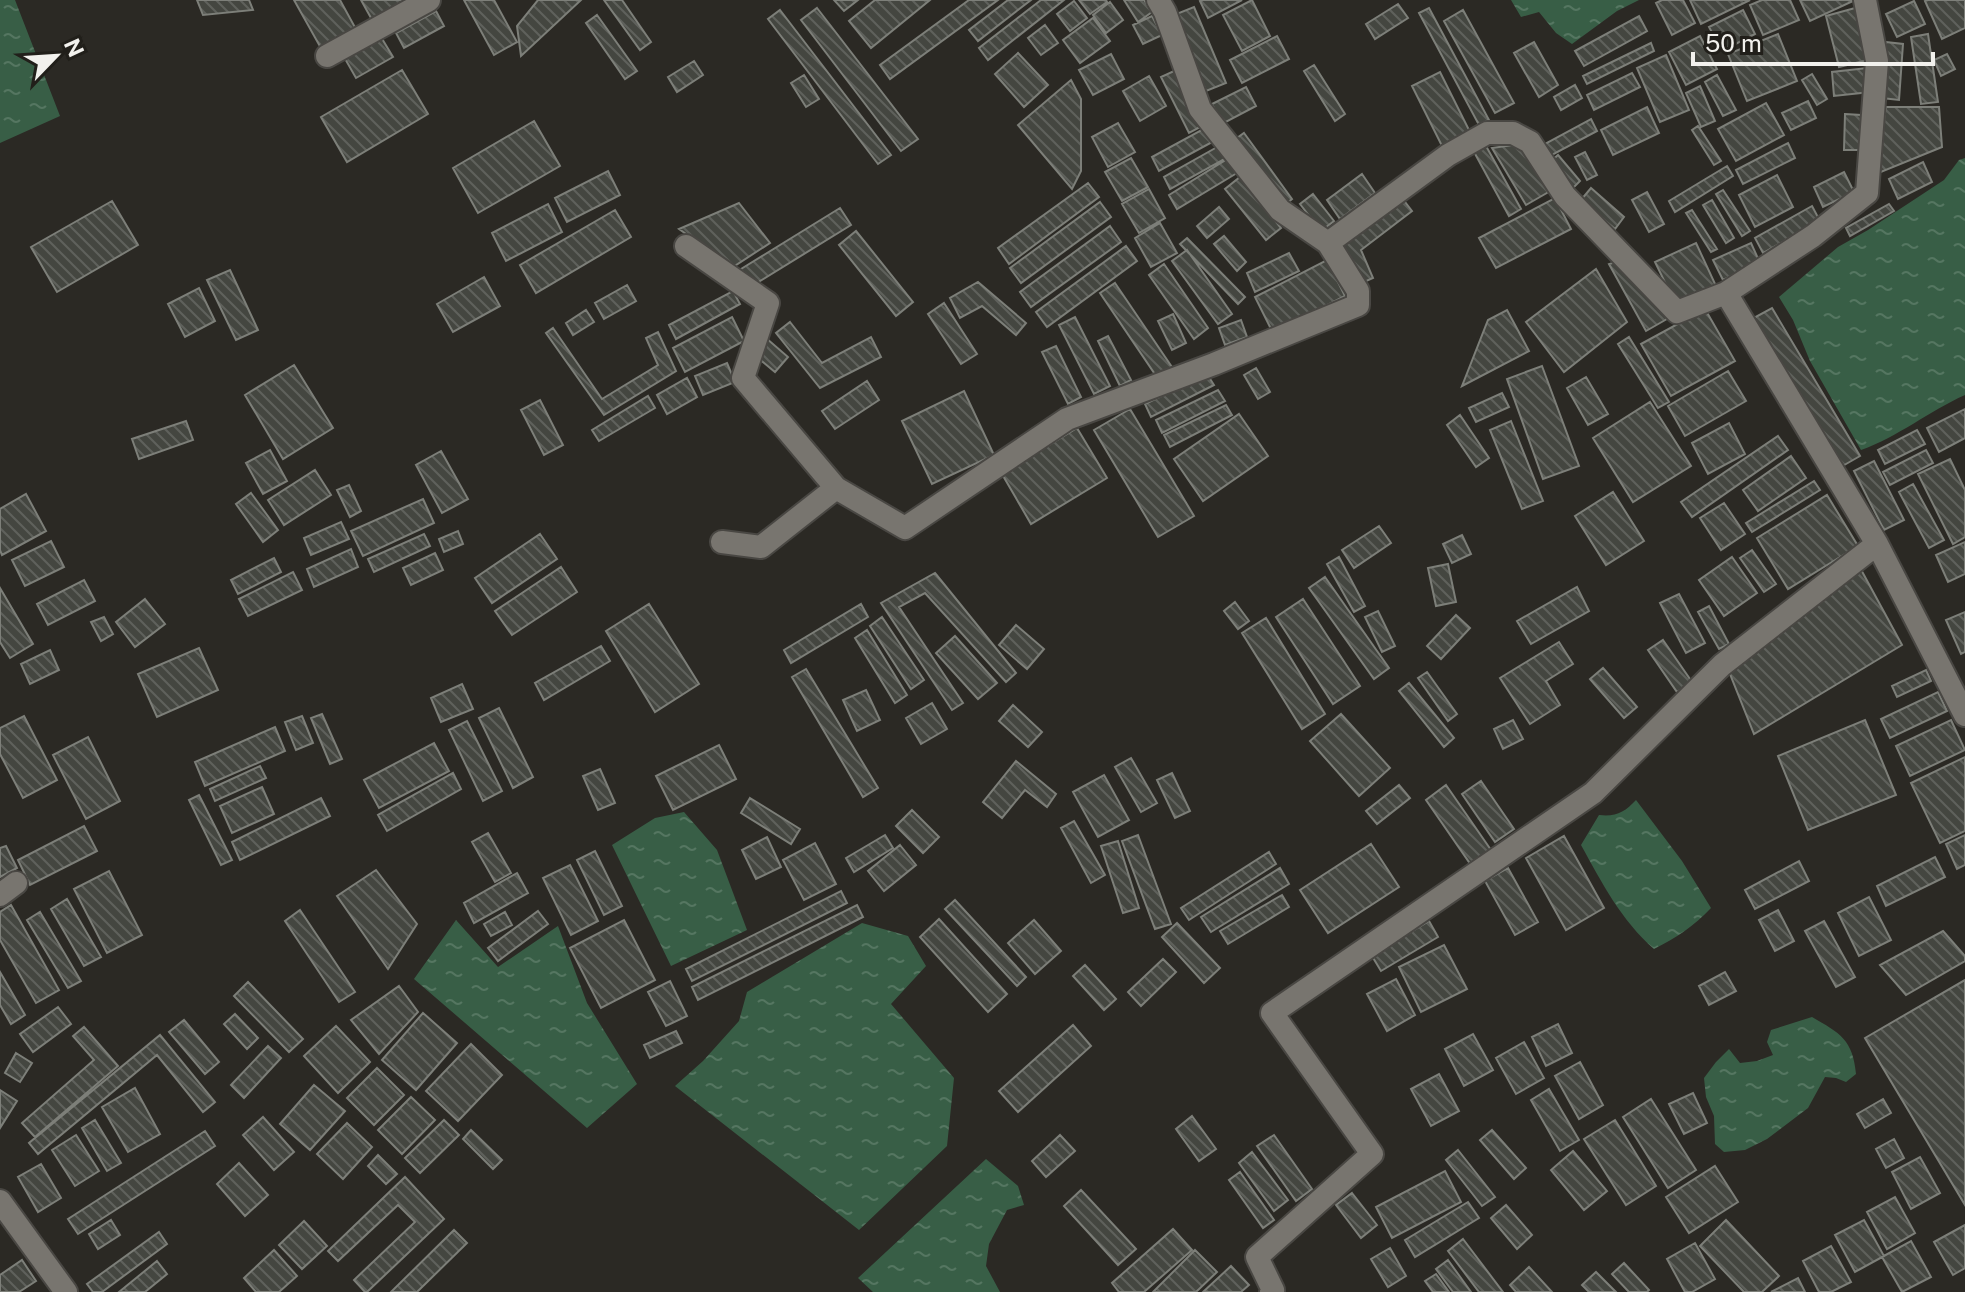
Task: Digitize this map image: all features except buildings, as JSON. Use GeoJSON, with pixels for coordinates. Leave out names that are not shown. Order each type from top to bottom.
{"type":"FeatureCollection","features":[{"type":"Feature","properties":{"kind":"street"},"geometry":{"type":"LineString","coordinates":[[327,56],[429,0]]}},
{"type":"Feature","properties":{"kind":"street"},"geometry":{"type":"LineString","coordinates":[[686,246],[768,303],[743,378],[836,488],[905,528],[1067,419],[1214,364],[1358,305],[1358,291],[1328,243],[1280,210],[1200,109],[1158,0]]}},
{"type":"Feature","properties":{"kind":"street"},"geometry":{"type":"LineString","coordinates":[[1328,243],[1448,155],[1487,133],[1513,133],[1530,142],[1565,196],[1677,312],[1726,293],[1813,236],[1867,193],[1877,61],[1865,0]]}},
{"type":"Feature","properties":{"kind":"street"},"geometry":{"type":"LineString","coordinates":[[1726,293],[1877,544],[1965,715]]}},
{"type":"Feature","properties":{"kind":"street"},"geometry":{"type":"LineString","coordinates":[[722,542],[761,547],[836,488]]}},
{"type":"Feature","properties":{"kind":"street"},"geometry":{"type":"LineString","coordinates":[[1271,1292],[1273,1290],[1257,1257],[1372,1154],[1272,1013],[1593,793],[1722,665],[1877,544]]}},
{"type":"Feature","properties":{"kind":"street"},"geometry":{"type":"LineString","coordinates":[[0,1201],[66,1292]]}},
{"type":"Feature","properties":{"kind":"water"},"geometry":{"type":"Polygon","coordinates":[[[0,0],[15,0],[60,116],[0,143],[0,0]]]}},
{"type":"Feature","properties":{"kind":"water"},"geometry":{"type":"Polygon","coordinates":[[[1511,0],[1639,0],[1617,11],[1572,44],[1556,33],[1539,12],[1521,17],[1511,0]]]}},
{"type":"Feature","properties":{"kind":"water"},"geometry":{"type":"Polygon","coordinates":[[[1965,158],[1965,395],[1861,450],[1810,361],[1793,320],[1779,297],[1838,247],[1944,180],[1959,160],[1965,158]]]}},
{"type":"Feature","properties":{"kind":"water"},"geometry":{"type":"Polygon","coordinates":[[[1636,800],[1682,861],[1711,908],[1684,931],[1654,949],[1622,913],[1581,845],[1599,815],[1620,813],[1636,800]]]}},
{"type":"Feature","properties":{"kind":"water"},"geometry":{"type":"Polygon","coordinates":[[[684,812],[717,850],[747,930],[671,966],[612,845],[655,818],[684,812]]]}},
{"type":"Feature","properties":{"kind":"water"},"geometry":{"type":"Polygon","coordinates":[[[456,920],[498,967],[558,926],[587,1003],[637,1084],[587,1128],[414,979],[456,920]]]}},
{"type":"Feature","properties":{"kind":"water"},"geometry":{"type":"Polygon","coordinates":[[[862,923],[908,936],[926,966],[891,1004],[954,1078],[947,1146],[859,1230],[675,1086],[703,1061],[739,1021],[747,992],[862,923]]]}},
{"type":"Feature","properties":{"kind":"water"},"geometry":{"type":"Polygon","coordinates":[[[1812,1017],[1848,1045],[1856,1074],[1846,1082],[1825,1077],[1808,1108],[1767,1139],[1745,1150],[1724,1152],[1715,1144],[1714,1116],[1706,1097],[1704,1078],[1729,1049],[1740,1063],[1773,1055],[1767,1042],[1771,1030],[1812,1017]]]}},
{"type":"Feature","properties":{"kind":"water"},"geometry":{"type":"Polygon","coordinates":[[[986,1159],[1018,1186],[1024,1205],[1007,1210],[989,1244],[986,1266],[1000,1292],[873,1292],[858,1278],[986,1159]]]}}]}
